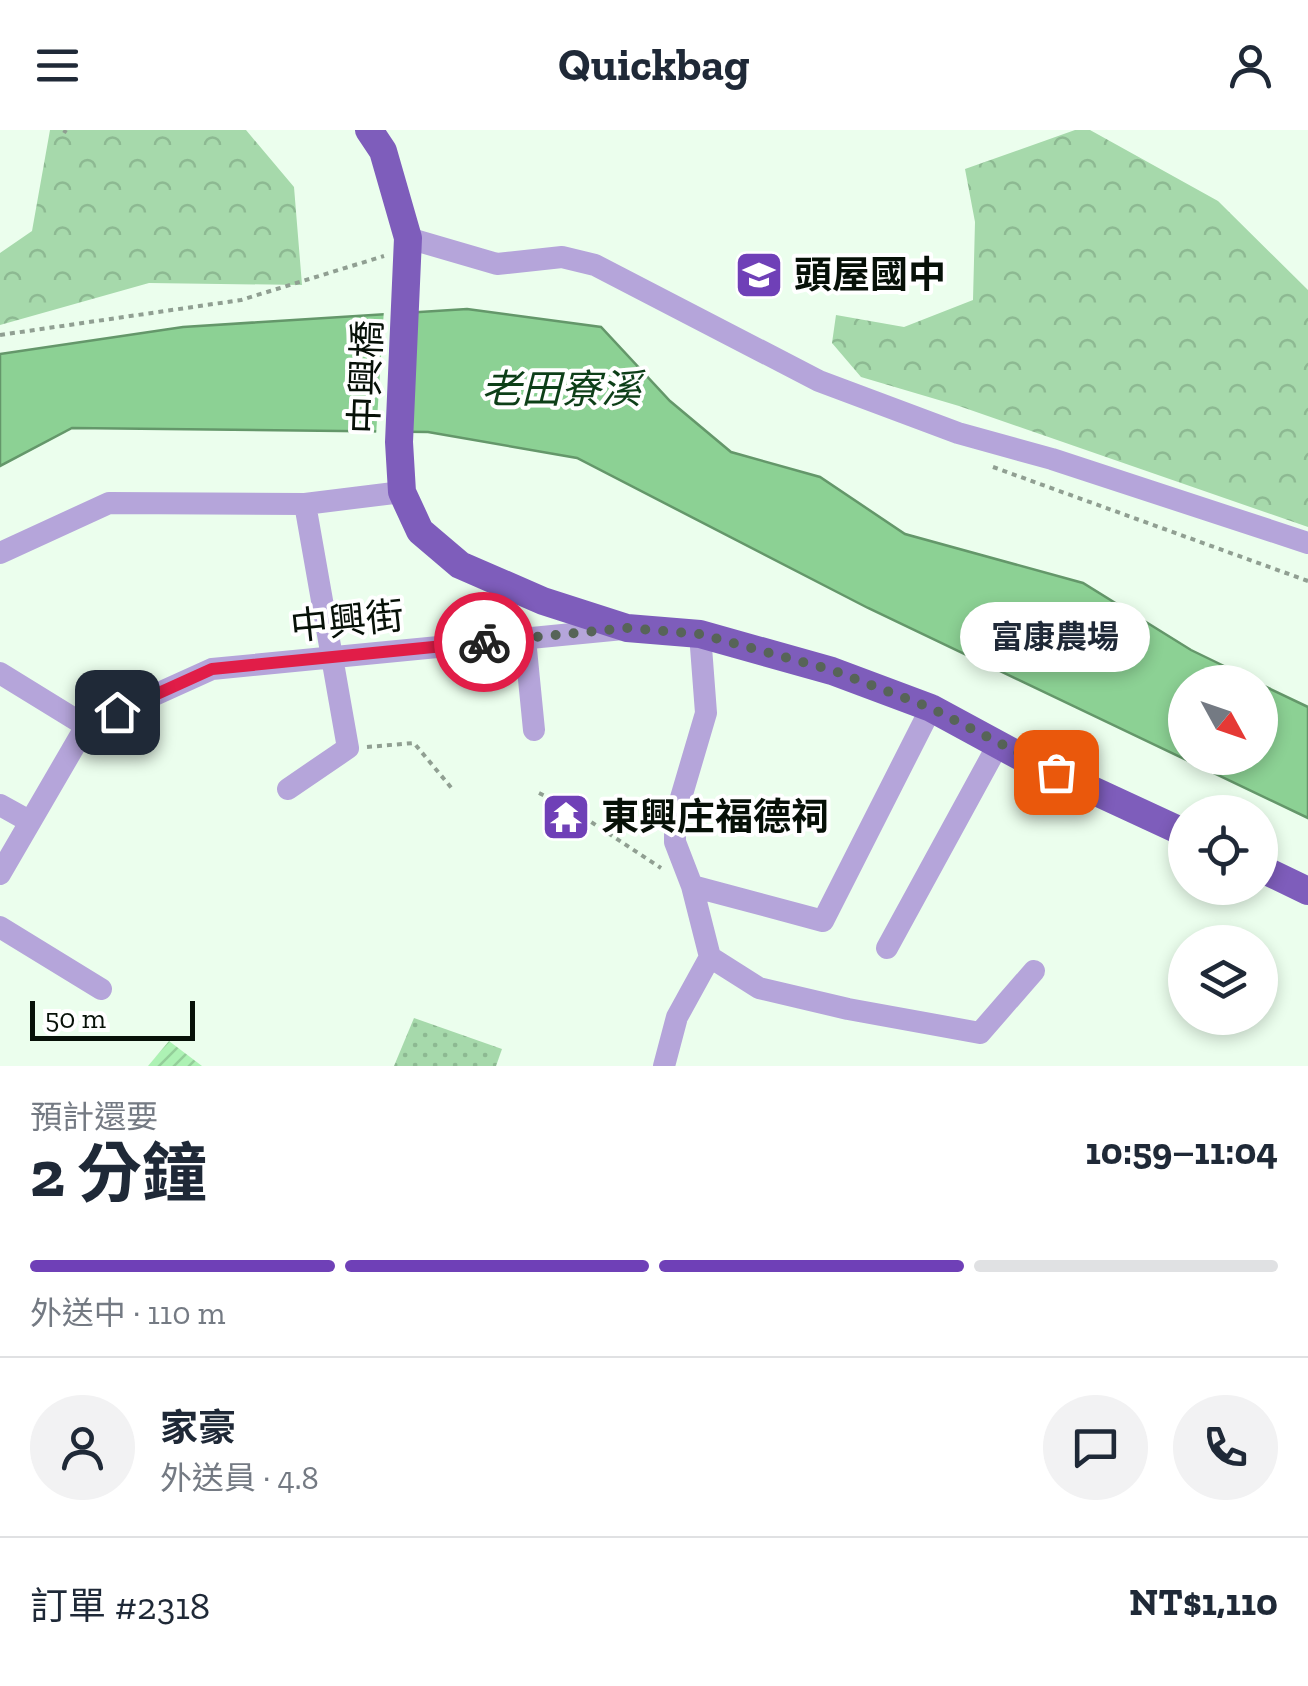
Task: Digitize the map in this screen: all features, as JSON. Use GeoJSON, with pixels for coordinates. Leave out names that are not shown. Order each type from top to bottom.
{"type":"FeatureCollection","features":[{"type":"Feature","properties":{"kind":"main road","name":"中興橋"},"geometry":{"type":"LineString","coordinates":[[369,130],[383,151],[408,251],[399,442],[402,492]]}},
{"type":"Feature","properties":{"kind":"main road"},"geometry":{"type":"LineString","coordinates":[[402,492],[420,531],[460,565],[543,602],[627,628],[700,634],[832,670],[931,708],[1023,758],[1168,825]]}},
{"type":"Feature","properties":{"kind":"main road"},"geometry":{"type":"LineString","coordinates":[[1278,877],[1308,891]]}},
{"type":"Feature","properties":{"kind":"street"},"geometry":{"type":"LineString","coordinates":[[408,251],[498,264],[562,256],[595,265],[819,381],[958,433],[1052,459],[1308,543]]}},
{"type":"Feature","properties":{"kind":"street"},"geometry":{"type":"LineString","coordinates":[[0,554],[109,503],[305,504],[402,492]]}},
{"type":"Feature","properties":{"kind":"street"},"geometry":{"type":"LineString","coordinates":[[288,789],[348,748],[305,504]]}},
{"type":"Feature","properties":{"kind":"street","name":"中興街"},"geometry":{"type":"LineString","coordinates":[[86,726],[212,669],[627,628]]}},
{"type":"Feature","properties":{"kind":"street"},"geometry":{"type":"LineString","coordinates":[[664,1066],[677,1017],[710,957],[692,886],[675,842],[675,818],[706,713],[700,634]]}},
{"type":"Feature","properties":{"kind":"street"},"geometry":{"type":"LineString","coordinates":[[525,638],[534,730]]}},
{"type":"Feature","properties":{"kind":"street"},"geometry":{"type":"LineString","coordinates":[[0,674],[86,726],[0,874]]}},
{"type":"Feature","properties":{"kind":"street"},"geometry":{"type":"LineString","coordinates":[[692,886],[824,921],[931,708]]}},
{"type":"Feature","properties":{"kind":"street"},"geometry":{"type":"LineString","coordinates":[[888,948],[999,743]]}},
{"type":"Feature","properties":{"kind":"street"},"geometry":{"type":"LineString","coordinates":[[0,805],[29,821]]}},
{"type":"Feature","properties":{"kind":"street"},"geometry":{"type":"LineString","coordinates":[[0,927],[101,989]]}},
{"type":"Feature","properties":{"kind":"street"},"geometry":{"type":"LineString","coordinates":[[710,957],[759,988],[980,1033],[1034,972]]}},
{"type":"Feature","properties":{"kind":"path"},"geometry":{"type":"LineString","coordinates":[[0,335],[241,300],[408,251]]}},
{"type":"Feature","properties":{"kind":"path"},"geometry":{"type":"LineString","coordinates":[[348,748],[414,743],[454,791]]}},
{"type":"Feature","properties":{"kind":"path"},"geometry":{"type":"LineString","coordinates":[[539,793],[570,808],[692,886]]}},
{"type":"Feature","properties":{"kind":"green space"},"geometry":{"type":"Polygon","coordinates":[[[50,130],[246,130],[294,187],[302,285],[149,283],[0,325],[0,253],[32,231],[50,130]]]}},
{"type":"Feature","properties":{"kind":"green space"},"geometry":{"type":"Polygon","coordinates":[[[1075,130],[1090,130],[1218,201],[1308,290],[1308,527],[959,406],[861,377],[832,343],[836,315],[904,327],[973,300],[975,222],[965,169],[1075,130]]]}},
{"type":"Feature","properties":{"kind":"green space"},"geometry":{"type":"Polygon","coordinates":[[[414,1018],[502,1049],[496,1066],[394,1066],[414,1018]]]}},
{"type":"Feature","properties":{"kind":"water","name":"老田寮溪"},"geometry":{"type":"Polygon","coordinates":[[[467,309],[601,327],[670,401],[731,452],[820,477],[905,534],[1083,583],[1222,665],[1168,665],[1168,751],[868,608],[577,458],[428,432],[72,428],[0,466],[0,354],[183,327],[467,309]]]}},
{"type":"Feature","properties":{"kind":"water","name":"老田寮溪"},"geometry":{"type":"Polygon","coordinates":[[[1278,693],[1308,707],[1308,818],[1278,804],[1278,795],[1260,795],[1218,775],[1278,775],[1278,693]]]}},
{"type":"Feature","properties":{"kind":"pier"},"geometry":{"type":"Polygon","coordinates":[[[415,307],[411,437],[376,436],[384,309],[415,307]]]}},
{"type":"Feature","properties":{"kind":"building"},"geometry":{"type":"Polygon","coordinates":[[[169,1041],[202,1066],[148,1066],[169,1041]]]}},
{"type":"Feature","properties":{"kind":"way so far"},"geometry":{"type":"LineString","coordinates":[[484,642],[627,628],[700,634],[832,670],[931,708],[1056,772]]}},
{"type":"Feature","properties":{"kind":"place","name":"頭屋國中"},"geometry":{"type":"Point","coordinates":[759,275]}},
{"type":"Feature","properties":{"kind":"place","name":"富康農場"},"geometry":{"type":"Point","coordinates":[1056,772]}},
{"type":"Feature","properties":{"kind":"place","name":"東興庄福德祠"},"geometry":{"type":"Point","coordinates":[566,817]}},
{"type":"Feature","properties":{"kind":"route"},"geometry":{"type":"LineString","coordinates":[[117,712],[212,669],[484,642]]}}]}
